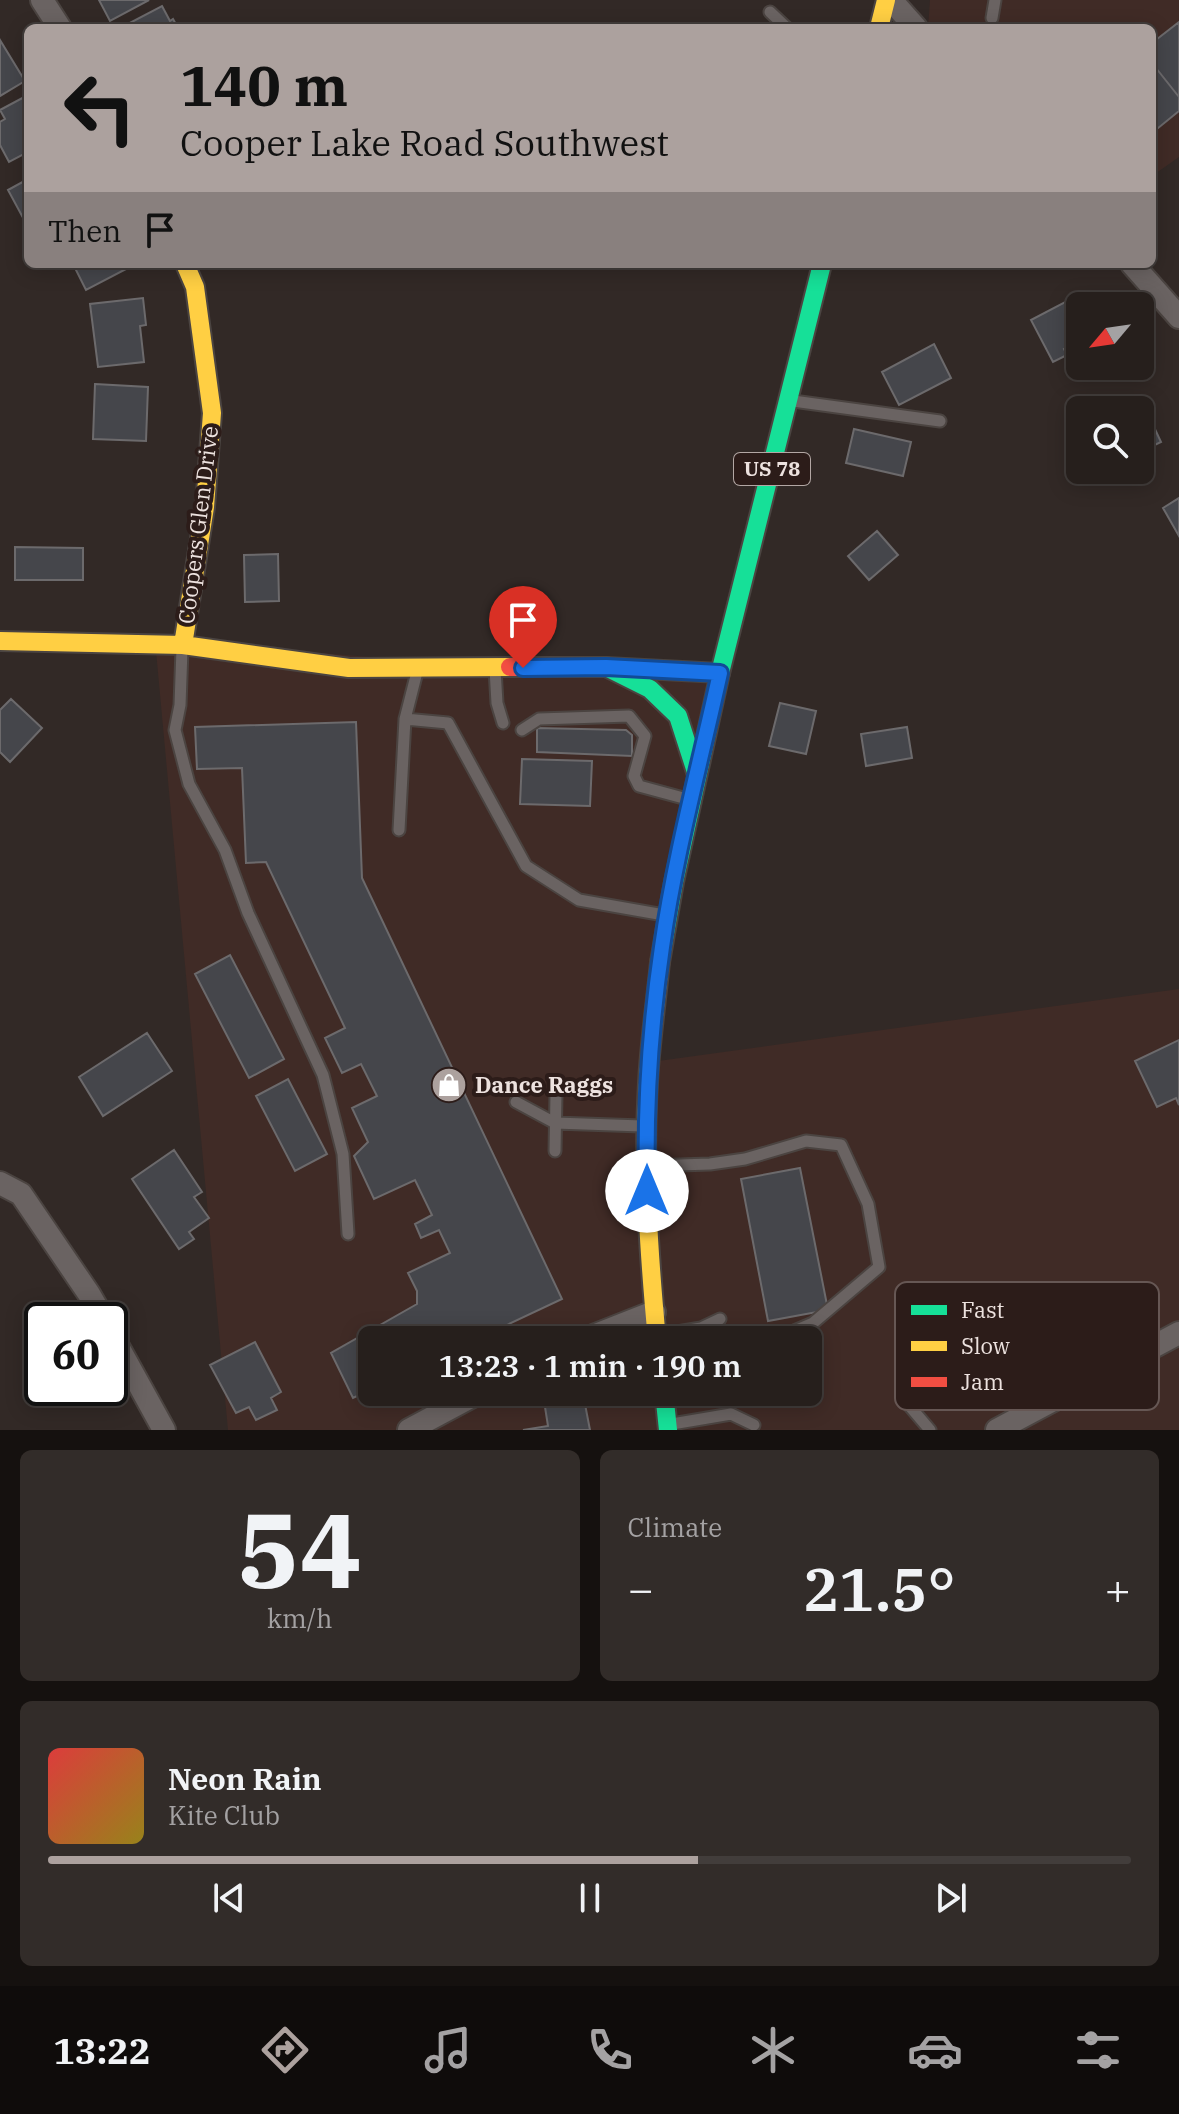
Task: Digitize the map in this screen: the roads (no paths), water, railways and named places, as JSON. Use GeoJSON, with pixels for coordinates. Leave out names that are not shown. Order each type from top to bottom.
{"type":"FeatureCollection","features":[{"type":"Feature","properties":{"kind":"main road"},"geometry":{"type":"LineString","coordinates":[[880,24],[889,0]]}},
{"type":"Feature","properties":{"kind":"main road","name":"Coopers Glen Drive"},"geometry":{"type":"LineString","coordinates":[[183,645],[205,507],[212,413],[195,287],[187,268]]}},
{"type":"Feature","properties":{"kind":"main road","name":"US 78"},"geometry":{"type":"LineString","coordinates":[[656,1326],[648,1241],[648,1083],[668,916],[720,673],[821,268]]}},
{"type":"Feature","properties":{"kind":"main road"},"geometry":{"type":"LineString","coordinates":[[0,641],[183,645],[349,668],[606,667],[720,673]]}},
{"type":"Feature","properties":{"kind":"main road"},"geometry":{"type":"LineString","coordinates":[[606,667],[650,689],[678,716],[697,775]]}},
{"type":"Feature","properties":{"kind":"main road"},"geometry":{"type":"LineString","coordinates":[[666,1406],[668,1428]]}},
{"type":"Feature","properties":{"kind":"street"},"geometry":{"type":"LineString","coordinates":[[42,0],[57,24]]}},
{"type":"Feature","properties":{"kind":"street"},"geometry":{"type":"LineString","coordinates":[[889,0],[912,24]]}},
{"type":"Feature","properties":{"kind":"street"},"geometry":{"type":"LineString","coordinates":[[1136,268],[1179,317]]}},
{"type":"Feature","properties":{"kind":"street"},"geometry":{"type":"LineString","coordinates":[[0,1183],[21,1194],[94,1302]]}},
{"type":"Feature","properties":{"kind":"street"},"geometry":{"type":"LineString","coordinates":[[618,1326],[654,1312]]}},
{"type":"Feature","properties":{"kind":"street"},"geometry":{"type":"LineString","coordinates":[[1159,1344],[1179,1333]]}},
{"type":"Feature","properties":{"kind":"street"},"geometry":{"type":"LineString","coordinates":[[128,1365],[164,1430]]}},
{"type":"Feature","properties":{"kind":"street"},"geometry":{"type":"LineString","coordinates":[[409,1430],[454,1406]]}},
{"type":"Feature","properties":{"kind":"street"},"geometry":{"type":"LineString","coordinates":[[997,1430],[1035,1410]]}},
{"type":"Feature","properties":{"kind":"lane"},"geometry":{"type":"LineString","coordinates":[[992,18],[995,0]]}},
{"type":"Feature","properties":{"kind":"lane"},"geometry":{"type":"LineString","coordinates":[[770,12],[783,24]]}},
{"type":"Feature","properties":{"kind":"lane"},"geometry":{"type":"LineString","coordinates":[[809,268],[817,283]]}},
{"type":"Feature","properties":{"kind":"lane"},"geometry":{"type":"LineString","coordinates":[[789,400],[940,421]]}},
{"type":"Feature","properties":{"kind":"lane"},"geometry":{"type":"LineString","coordinates":[[183,645],[180,705],[175,730],[189,784],[225,850],[248,913],[323,1075],[343,1154],[348,1234]]}},
{"type":"Feature","properties":{"kind":"lane"},"geometry":{"type":"LineString","coordinates":[[399,830],[405,719],[419,668]]}},
{"type":"Feature","properties":{"kind":"lane"},"geometry":{"type":"LineString","coordinates":[[495,668],[497,703],[503,723]]}},
{"type":"Feature","properties":{"kind":"lane"},"geometry":{"type":"LineString","coordinates":[[522,730],[539,719],[629,716],[645,736],[634,776],[639,786],[692,801]]}},
{"type":"Feature","properties":{"kind":"lane"},"geometry":{"type":"LineString","coordinates":[[405,719],[448,723],[526,866],[579,900],[668,916]]}},
{"type":"Feature","properties":{"kind":"lane"},"geometry":{"type":"LineString","coordinates":[[555,1151],[556,1094]]}},
{"type":"Feature","properties":{"kind":"lane"},"geometry":{"type":"LineString","coordinates":[[516,1102],[555,1123],[647,1126]]}},
{"type":"Feature","properties":{"kind":"lane"},"geometry":{"type":"LineString","coordinates":[[646,1166],[710,1164],[745,1159],[806,1141],[841,1145],[868,1204],[879,1267],[806,1326]]}},
{"type":"Feature","properties":{"kind":"lane"},"geometry":{"type":"LineString","coordinates":[[705,1326],[720,1319]]}},
{"type":"Feature","properties":{"kind":"lane"},"geometry":{"type":"LineString","coordinates":[[913,1410],[930,1430]]}},
{"type":"Feature","properties":{"kind":"lane"},"geometry":{"type":"LineString","coordinates":[[668,1428],[731,1414],[754,1425]]}},
{"type":"Feature","properties":{"kind":"place","name":"Dance Raggs"},"geometry":{"type":"Point","coordinates":[449,1085]}}]}
